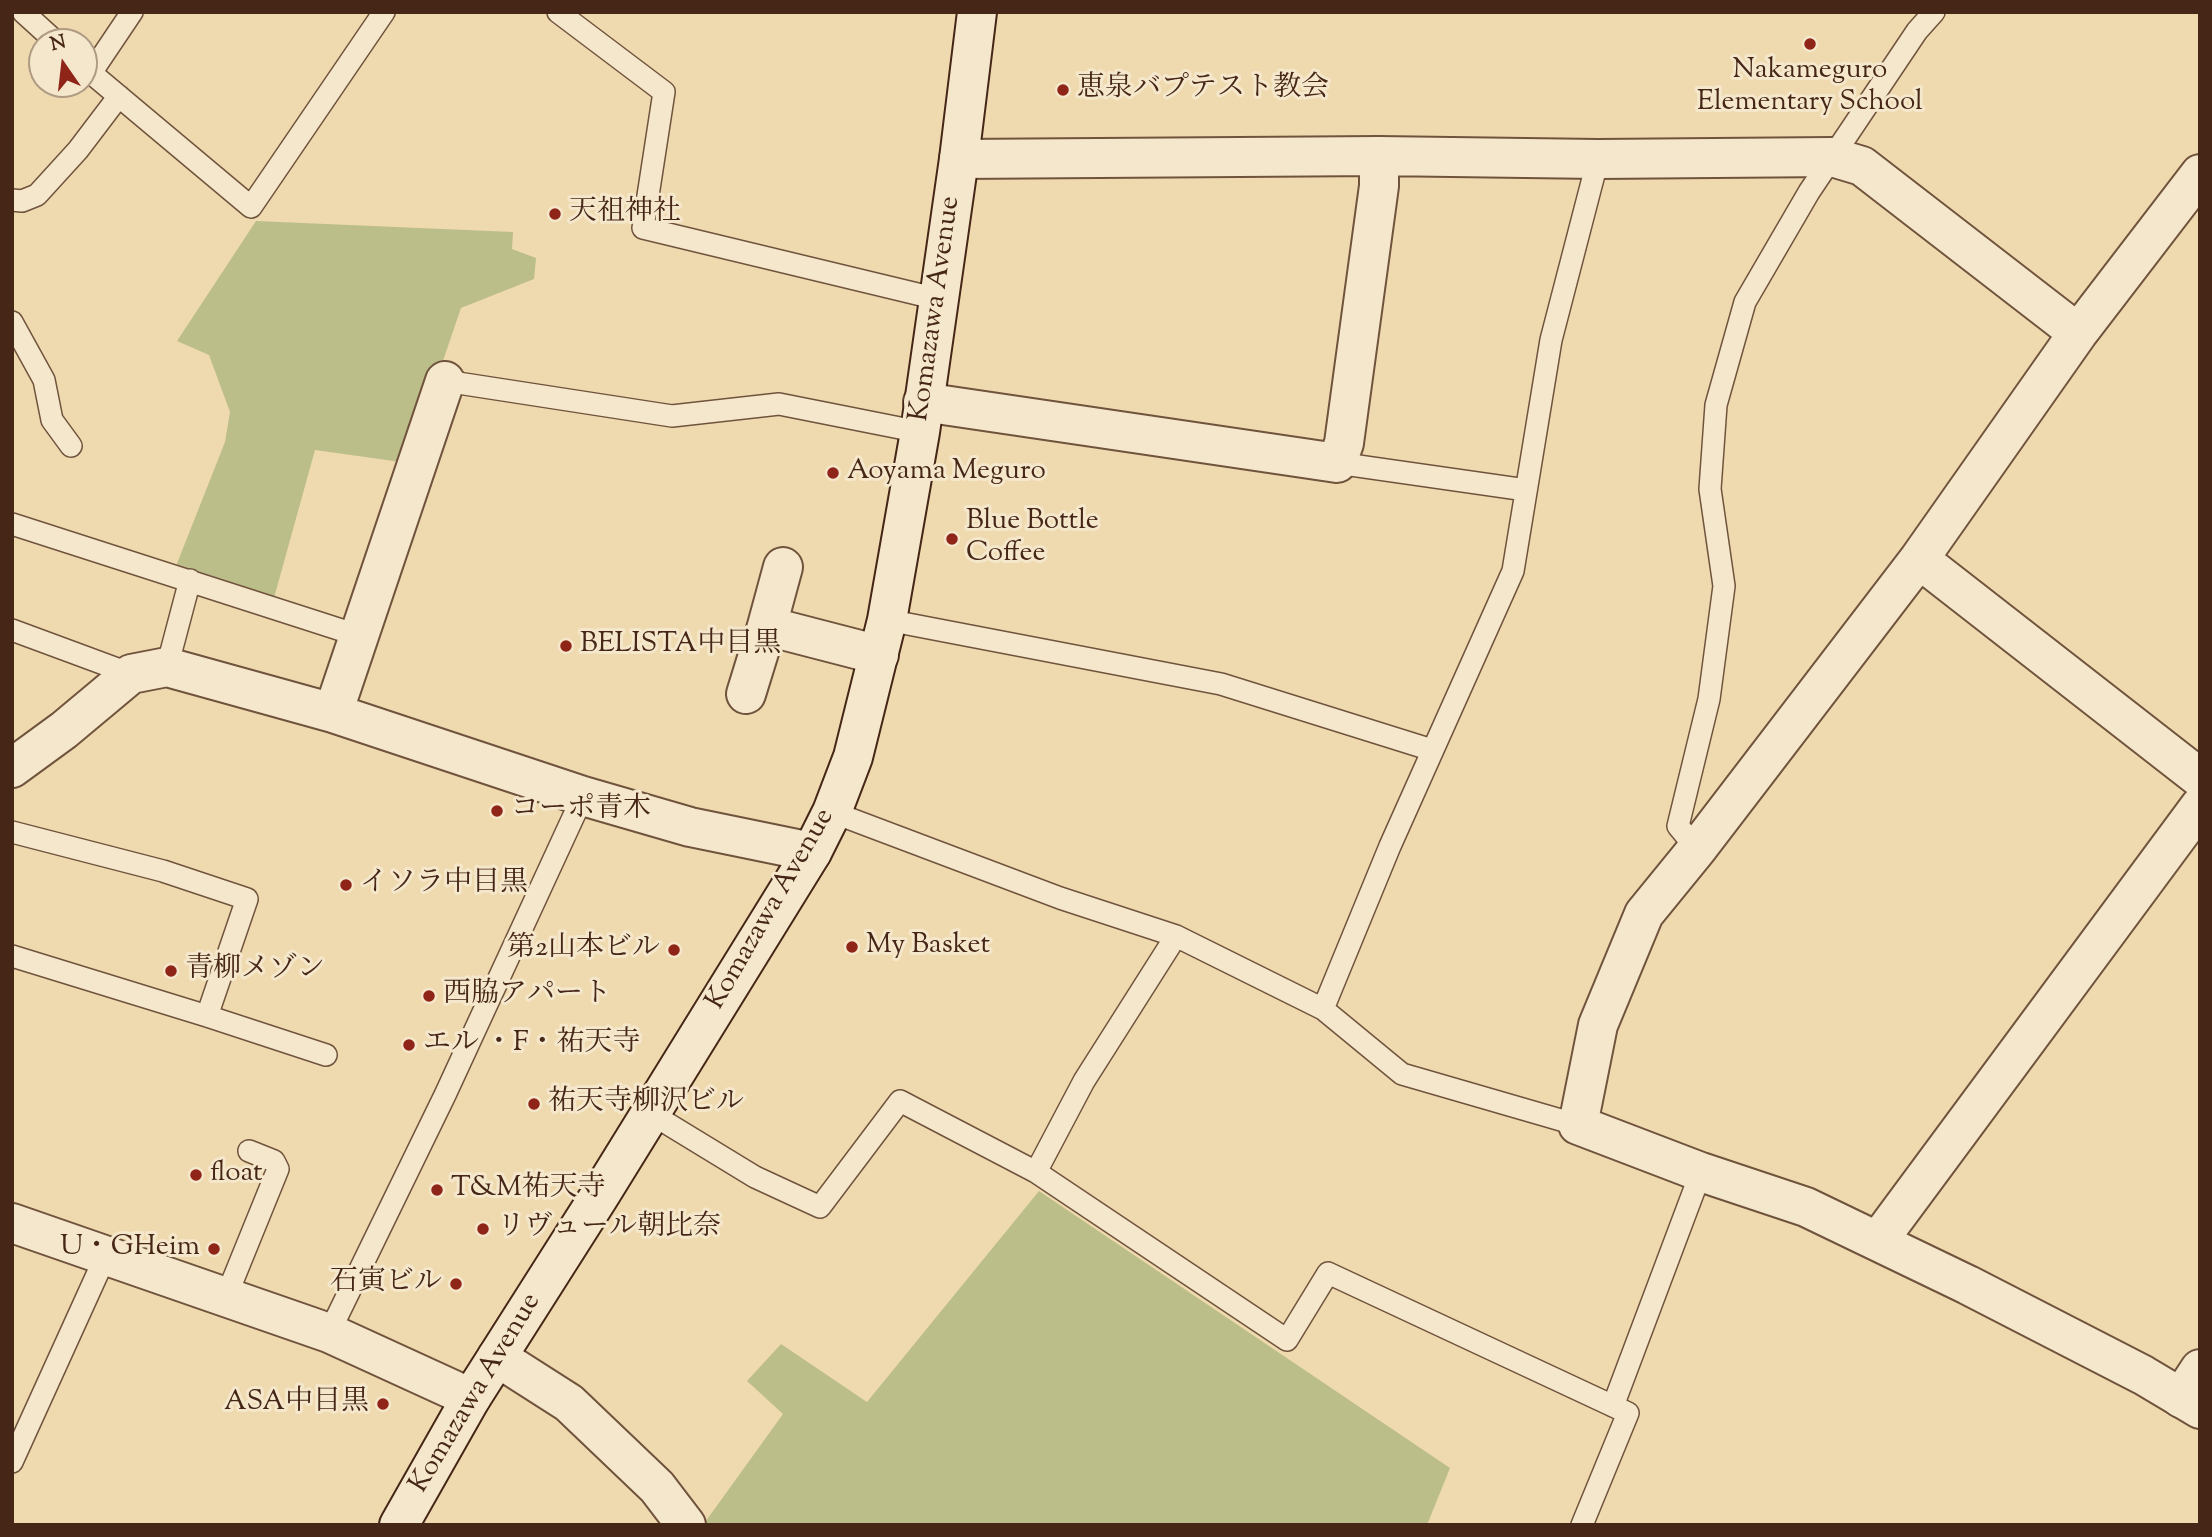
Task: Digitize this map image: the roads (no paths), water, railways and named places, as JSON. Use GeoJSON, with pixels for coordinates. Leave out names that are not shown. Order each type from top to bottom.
{"type":"FeatureCollection","features":[{"type":"Feature","properties":{"kind":"street","name":"Komazawa Avenue"},"geometry":{"type":"LineString","coordinates":[[399,1525],[471,1398],[812,852],[832,812],[853,757],[883,637],[922,417],[959,159],[976,12]]}},
{"type":"Feature","properties":{"kind":"street"},"geometry":{"type":"LineString","coordinates":[[922,417],[1337,463],[1346,429],[1379,186],[1379,156]]}},
{"type":"Feature","properties":{"kind":"street"},"geometry":{"type":"LineString","coordinates":[[959,159],[1832,157],[1862,166],[2078,333]]}},
{"type":"Feature","properties":{"kind":"street"},"geometry":{"type":"LineString","coordinates":[[2193,1392],[2143,1375],[1806,1207],[1701,1172],[1578,1125],[1598,1025],[1644,914],[1919,559],[2078,333],[2200,174]]}},
{"type":"Feature","properties":{"kind":"street"},"geometry":{"type":"LineString","coordinates":[[334,713],[445,381]]}},
{"type":"Feature","properties":{"kind":"street"},"geometry":{"type":"LineString","coordinates":[[1919,559],[2196,768]]}},
{"type":"Feature","properties":{"kind":"street"},"geometry":{"type":"LineString","coordinates":[[746,694],[783,567]]}},
{"type":"Feature","properties":{"kind":"street"},"geometry":{"type":"LineString","coordinates":[[766,626],[883,637]]}},
{"type":"Feature","properties":{"kind":"street"},"geometry":{"type":"LineString","coordinates":[[12,768],[149,671],[334,713],[583,796],[690,827],[812,852]]}},
{"type":"Feature","properties":{"kind":"street"},"geometry":{"type":"LineString","coordinates":[[1878,1241],[2200,806]]}},
{"type":"Feature","properties":{"kind":"street"},"geometry":{"type":"LineString","coordinates":[[12,1223],[329,1332],[471,1398]]}},
{"type":"Feature","properties":{"kind":"street"},"geometry":{"type":"LineString","coordinates":[[497,1357],[569,1402],[657,1487],[686,1525]]}},
{"type":"Feature","properties":{"kind":"lane"},"geometry":{"type":"LineString","coordinates":[[23,12],[41,28]]}},
{"type":"Feature","properties":{"kind":"lane"},"geometry":{"type":"LineString","coordinates":[[98,57],[132,12]]}},
{"type":"Feature","properties":{"kind":"lane"},"geometry":{"type":"LineString","coordinates":[[98,79],[251,207],[384,12]]}},
{"type":"Feature","properties":{"kind":"lane"},"geometry":{"type":"LineString","coordinates":[[558,12],[664,92],[643,228],[938,299]]}},
{"type":"Feature","properties":{"kind":"lane"},"geometry":{"type":"LineString","coordinates":[[1697,849],[1678,826],[1709,699],[1724,586],[1710,489],[1716,405],[1745,302],[1832,157],[1917,31],[1934,12]]}},
{"type":"Feature","properties":{"kind":"lane"},"geometry":{"type":"LineString","coordinates":[[12,200],[22,201],[37,195],[78,150],[118,96]]}},
{"type":"Feature","properties":{"kind":"lane"},"geometry":{"type":"LineString","coordinates":[[1323,1009],[1432,750],[1513,570],[1551,340],[1598,159]]}},
{"type":"Feature","properties":{"kind":"lane"},"geometry":{"type":"LineString","coordinates":[[12,322],[44,380],[52,420],[71,446]]}},
{"type":"Feature","properties":{"kind":"lane"},"geometry":{"type":"LineString","coordinates":[[445,381],[671,416],[779,404],[922,417]]}},
{"type":"Feature","properties":{"kind":"lane"},"geometry":{"type":"LineString","coordinates":[[1337,463],[1526,490]]}},
{"type":"Feature","properties":{"kind":"lane"},"geometry":{"type":"LineString","coordinates":[[12,524],[360,636]]}},
{"type":"Feature","properties":{"kind":"lane"},"geometry":{"type":"LineString","coordinates":[[12,630],[149,671],[190,580]]}},
{"type":"Feature","properties":{"kind":"lane"},"geometry":{"type":"LineString","coordinates":[[883,637],[1220,684],[1432,750]]}},
{"type":"Feature","properties":{"kind":"lane"},"geometry":{"type":"LineString","coordinates":[[329,1332],[445,1095],[583,796]]}},
{"type":"Feature","properties":{"kind":"lane"},"geometry":{"type":"LineString","coordinates":[[832,812],[1060,898],[1176,936],[1323,1009],[1402,1074],[1578,1125]]}},
{"type":"Feature","properties":{"kind":"lane"},"geometry":{"type":"LineString","coordinates":[[12,832],[163,871],[247,899],[206,1016]]}},
{"type":"Feature","properties":{"kind":"lane"},"geometry":{"type":"LineString","coordinates":[[1036,1172],[1084,1081],[1176,936]]}},
{"type":"Feature","properties":{"kind":"lane"},"geometry":{"type":"LineString","coordinates":[[12,956],[326,1055]]}},
{"type":"Feature","properties":{"kind":"lane"},"geometry":{"type":"LineString","coordinates":[[650,1113],[755,1177],[820,1207],[900,1101],[1036,1172],[1287,1340],[1328,1273],[1628,1413],[1588,1523]]}},
{"type":"Feature","properties":{"kind":"lane"},"geometry":{"type":"LineString","coordinates":[[226,1297],[278,1169],[274,1161],[249,1151]]}},
{"type":"Feature","properties":{"kind":"lane"},"geometry":{"type":"LineString","coordinates":[[1613,1406],[1701,1172]]}},
{"type":"Feature","properties":{"kind":"lane"},"geometry":{"type":"LineString","coordinates":[[12,1462],[106,1255]]}},
{"type":"Feature","properties":{"kind":"place","name":"Nakameguro Elementary School"},"geometry":{"type":"Point","coordinates":[1810,44]}},
{"type":"Feature","properties":{"kind":"place","name":"恵泉バプテスト教会"},"geometry":{"type":"Point","coordinates":[1063,90]}},
{"type":"Feature","properties":{"kind":"place","name":"天祖神社"},"geometry":{"type":"Point","coordinates":[555,214]}},
{"type":"Feature","properties":{"kind":"place","name":"Aoyama Meguro"},"geometry":{"type":"Point","coordinates":[833,473]}},
{"type":"Feature","properties":{"kind":"place","name":"Blue Bottle Coffee"},"geometry":{"type":"Point","coordinates":[952,539]}},
{"type":"Feature","properties":{"kind":"place","name":"BELISTA中目黒"},"geometry":{"type":"Point","coordinates":[566,646]}},
{"type":"Feature","properties":{"kind":"place","name":"コーポ青木"},"geometry":{"type":"Point","coordinates":[497,811]}},
{"type":"Feature","properties":{"kind":"place","name":"イソラ中目黒"},"geometry":{"type":"Point","coordinates":[346,885]}},
{"type":"Feature","properties":{"kind":"place","name":"My Basket"},"geometry":{"type":"Point","coordinates":[852,947]}},
{"type":"Feature","properties":{"kind":"place","name":"第2山本ビル"},"geometry":{"type":"Point","coordinates":[674,950]}},
{"type":"Feature","properties":{"kind":"place","name":"青柳メゾン"},"geometry":{"type":"Point","coordinates":[171,971]}},
{"type":"Feature","properties":{"kind":"place","name":"西脇アパート"},"geometry":{"type":"Point","coordinates":[429,996]}},
{"type":"Feature","properties":{"kind":"place","name":"エル ・F・祐天寺"},"geometry":{"type":"Point","coordinates":[409,1045]}},
{"type":"Feature","properties":{"kind":"place","name":"祐天寺柳沢ビル"},"geometry":{"type":"Point","coordinates":[534,1104]}},
{"type":"Feature","properties":{"kind":"place","name":"float"},"geometry":{"type":"Point","coordinates":[196,1175]}},
{"type":"Feature","properties":{"kind":"place","name":"T&M祐天寺"},"geometry":{"type":"Point","coordinates":[437,1190]}},
{"type":"Feature","properties":{"kind":"place","name":"リヴュール朝比奈"},"geometry":{"type":"Point","coordinates":[483,1229]}},
{"type":"Feature","properties":{"kind":"place","name":"U・GHeim"},"geometry":{"type":"Point","coordinates":[214,1249]}},
{"type":"Feature","properties":{"kind":"place","name":"石寅ビル"},"geometry":{"type":"Point","coordinates":[456,1284]}},
{"type":"Feature","properties":{"kind":"place","name":"ASA中目黒"},"geometry":{"type":"Point","coordinates":[383,1404]}}]}
